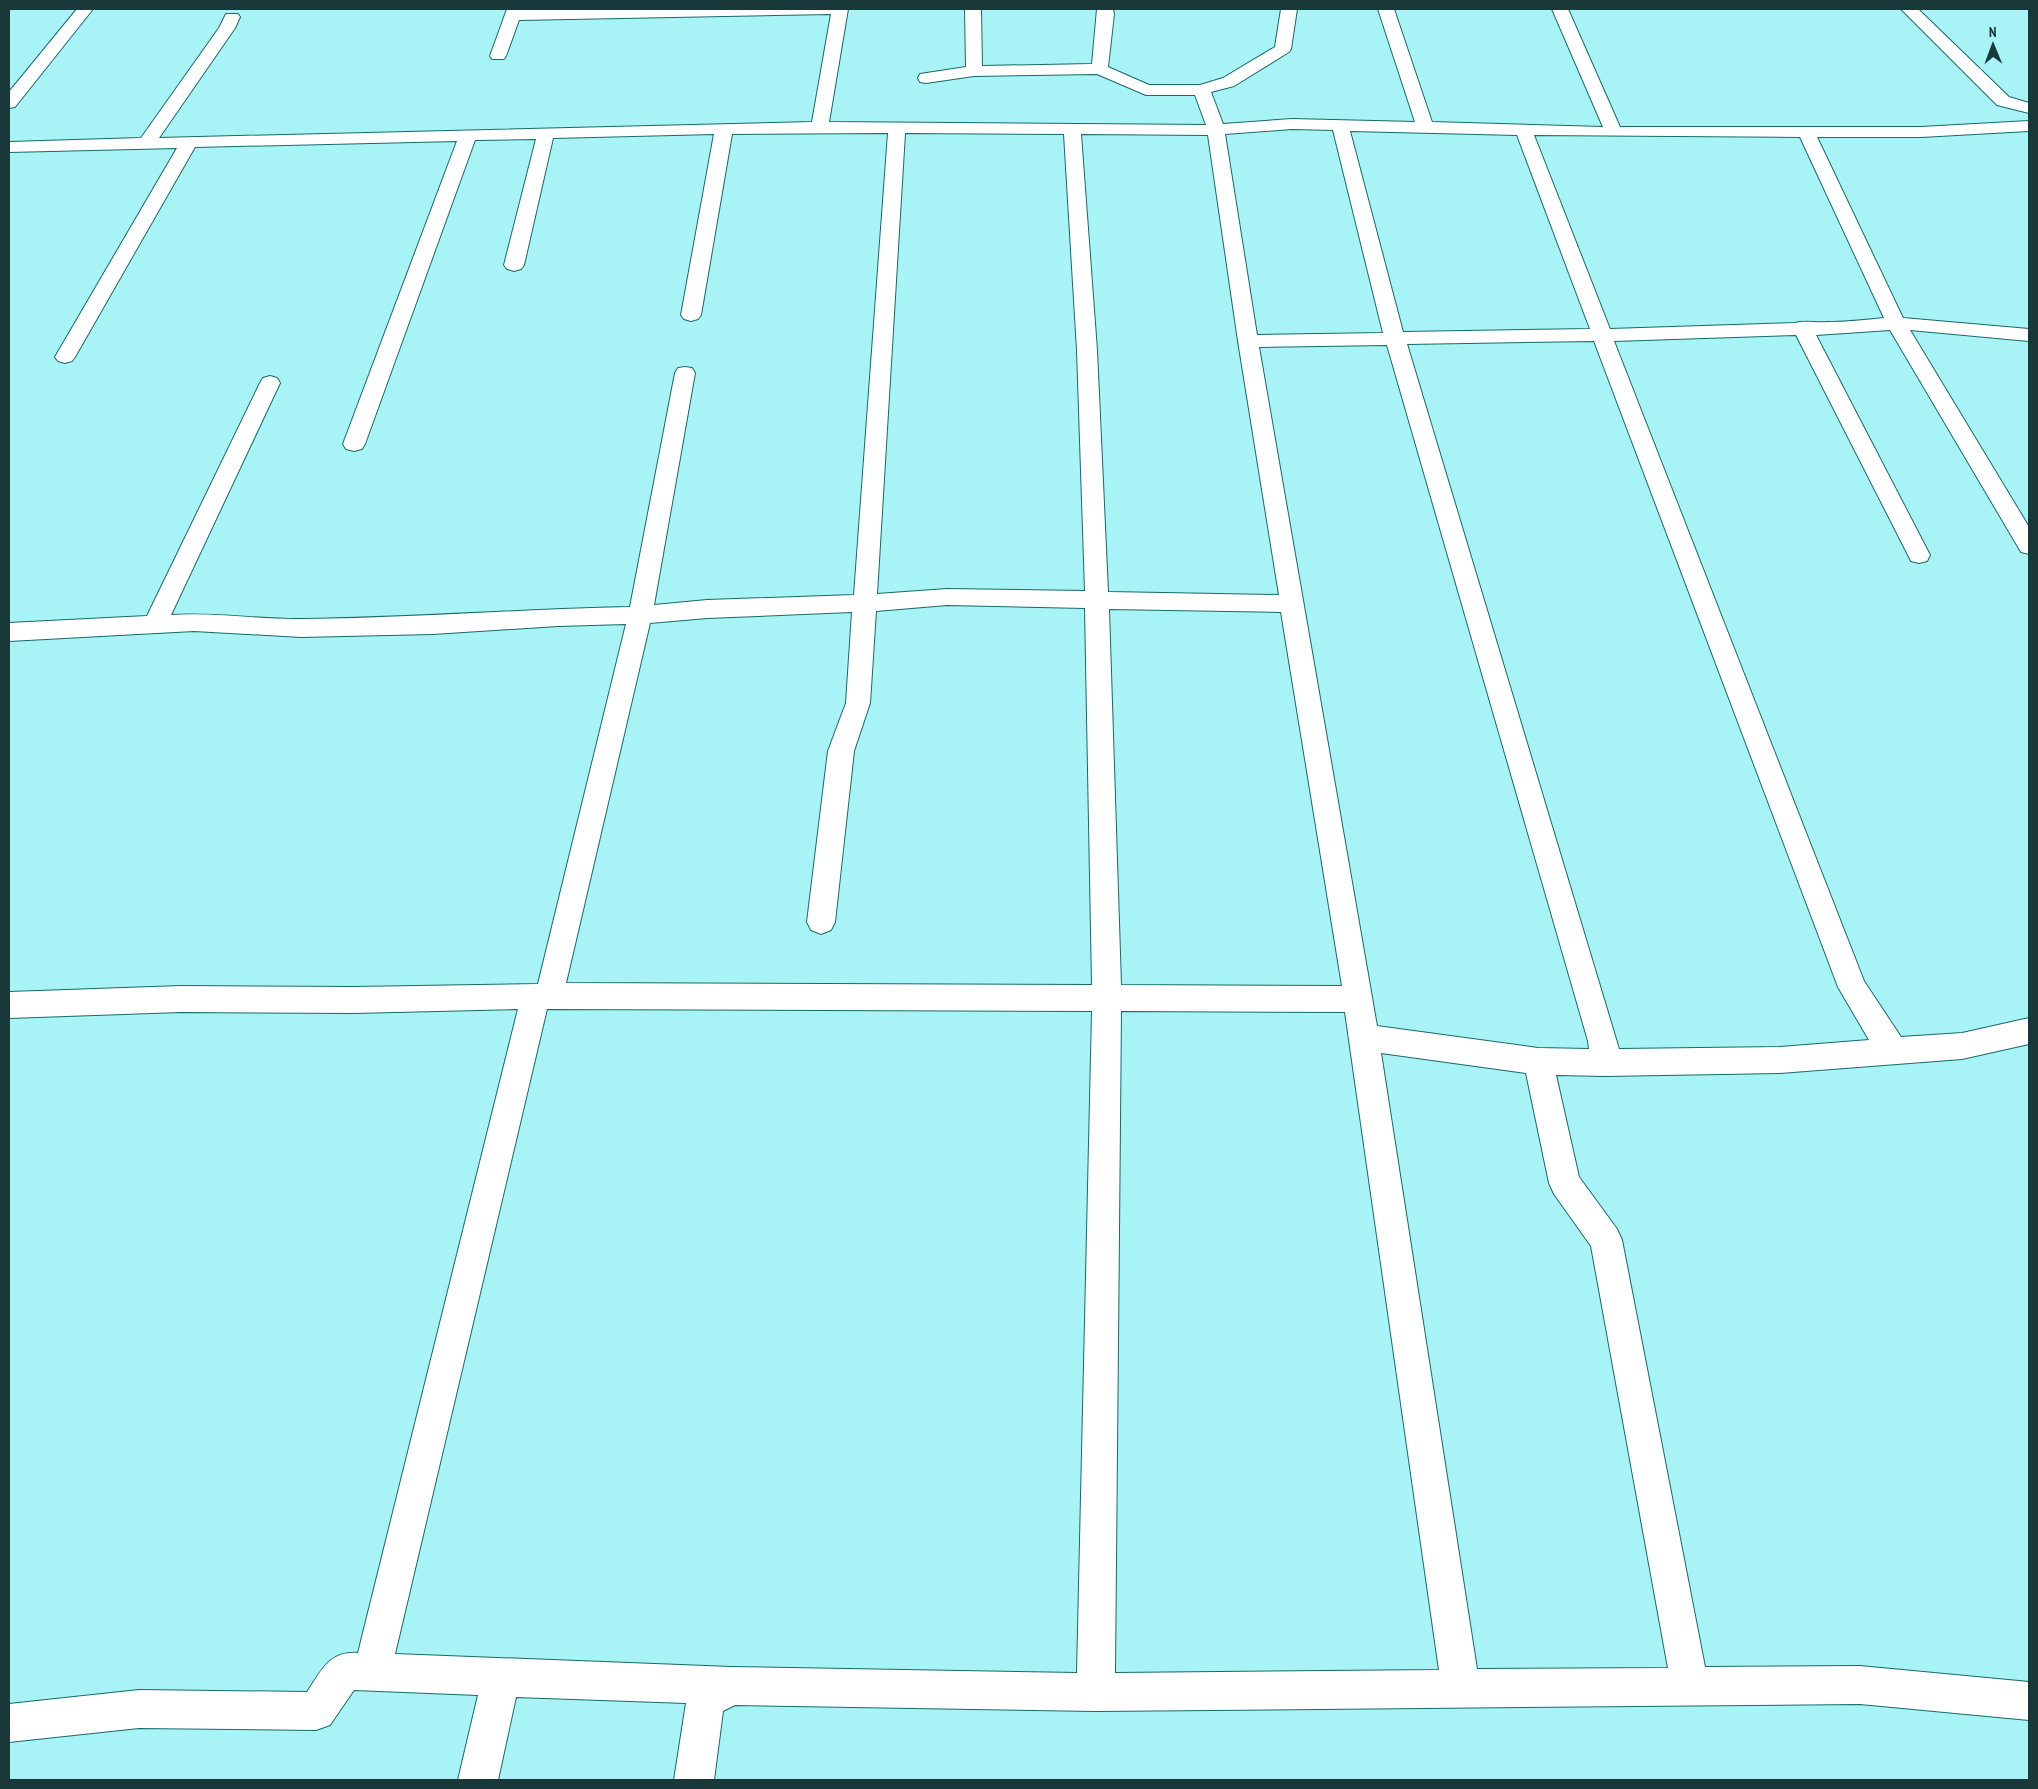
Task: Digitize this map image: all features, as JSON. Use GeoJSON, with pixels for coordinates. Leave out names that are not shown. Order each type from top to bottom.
{"type":"FeatureCollection","features":[{"type":"Feature","properties":{"kind":"street"},"geometry":{"type":"LineString","coordinates":[[9,104],[84,9]]}},
{"type":"Feature","properties":{"kind":"street"},"geometry":{"type":"LineString","coordinates":[[498,56],[513,12],[840,9],[820,127]]}},
{"type":"Feature","properties":{"kind":"street"},"geometry":{"type":"LineString","coordinates":[[973,9],[971,20],[974,71]]}},
{"type":"Feature","properties":{"kind":"street"},"geometry":{"type":"LineString","coordinates":[[1100,68],[1105,9]]}},
{"type":"Feature","properties":{"kind":"street"},"geometry":{"type":"LineString","coordinates":[[926,78],[974,71],[1100,68],[1146,90],[1202,90],[1216,84],[1228,82],[1283,48],[1289,9]]}},
{"type":"Feature","properties":{"kind":"street"},"geometry":{"type":"LineString","coordinates":[[1386,9],[1425,127]]}},
{"type":"Feature","properties":{"kind":"street"},"geometry":{"type":"LineString","coordinates":[[1560,9],[1614,132]]}},
{"type":"Feature","properties":{"kind":"street"},"geometry":{"type":"LineString","coordinates":[[1909,9],[2004,101],[2029,108]]}},
{"type":"Feature","properties":{"kind":"street"},"geometry":{"type":"LineString","coordinates":[[147,143],[227,28],[232,17]]}},
{"type":"Feature","properties":{"kind":"street"},"geometry":{"type":"LineString","coordinates":[[1202,90],[1216,130],[1248,341],[1358,999],[1460,1688]]}},
{"type":"Feature","properties":{"kind":"street"},"geometry":{"type":"LineString","coordinates":[[11,150],[147,143],[724,128],[1216,130],[1292,124],[1614,132],[1921,132],[2029,126]]}},
{"type":"Feature","properties":{"kind":"street"},"geometry":{"type":"LineString","coordinates":[[1340,125],[1395,339],[1603,1041],[1606,1063]]}},
{"type":"Feature","properties":{"kind":"street"},"geometry":{"type":"LineString","coordinates":[[691,314],[724,128]]}},
{"type":"Feature","properties":{"kind":"street"},"geometry":{"type":"LineString","coordinates":[[821,922],[841,751],[858,704],[897,128]]}},
{"type":"Feature","properties":{"kind":"street"},"geometry":{"type":"LineString","coordinates":[[1072,129],[1087,350],[1097,602],[1106,998],[1096,1692]]}},
{"type":"Feature","properties":{"kind":"street"},"geometry":{"type":"LineString","coordinates":[[1523,129],[1852,987],[1893,1051]]}},
{"type":"Feature","properties":{"kind":"street"},"geometry":{"type":"LineString","coordinates":[[1806,132],[1896,323],[2029,546]]}},
{"type":"Feature","properties":{"kind":"street"},"geometry":{"type":"LineString","coordinates":[[514,265],[546,133]]}},
{"type":"Feature","properties":{"kind":"street"},"geometry":{"type":"LineString","coordinates":[[354,444],[468,135]]}},
{"type":"Feature","properties":{"kind":"street"},"geometry":{"type":"LineString","coordinates":[[65,356],[189,142]]}},
{"type":"Feature","properties":{"kind":"street"},"geometry":{"type":"LineString","coordinates":[[1248,341],[1601,335],[1837,328],[1896,323],[2029,335]]}},
{"type":"Feature","properties":{"kind":"street"},"geometry":{"type":"LineString","coordinates":[[1802,328],[1919,555]]}},
{"type":"Feature","properties":{"kind":"street"},"geometry":{"type":"LineString","coordinates":[[372,1672],[640,615],[685,373]]}},
{"type":"Feature","properties":{"kind":"street"},"geometry":{"type":"LineString","coordinates":[[155,624],[270,383]]}},
{"type":"Feature","properties":{"kind":"street"},"geometry":{"type":"LineString","coordinates":[[9,632],[194,622],[301,628],[433,625],[947,597],[1097,602],[1292,604]]}},
{"type":"Feature","properties":{"kind":"street"},"geometry":{"type":"LineString","coordinates":[[9,1005],[181,1000],[542,997],[1358,999]]}},
{"type":"Feature","properties":{"kind":"street"},"geometry":{"type":"LineString","coordinates":[[1363,1037],[1538,1061],[1606,1063],[1780,1060],[1962,1046],[2029,1031]]}},
{"type":"Feature","properties":{"kind":"street"},"geometry":{"type":"LineString","coordinates":[[1538,1061],[1565,1183],[1606,1240],[1690,1686]]}},
{"type":"Feature","properties":{"kind":"street"},"geometry":{"type":"LineString","coordinates":[[9,1723],[139,1708],[316,1711],[345,1671],[732,1686],[1096,1692],[1860,1685],[2029,1701]]}},
{"type":"Feature","properties":{"kind":"street"},"geometry":{"type":"LineString","coordinates":[[478,1780],[501,1677]]}},
{"type":"Feature","properties":{"kind":"street"},"geometry":{"type":"LineString","coordinates":[[694,1780],[706,1700],[732,1686]]}}]}
